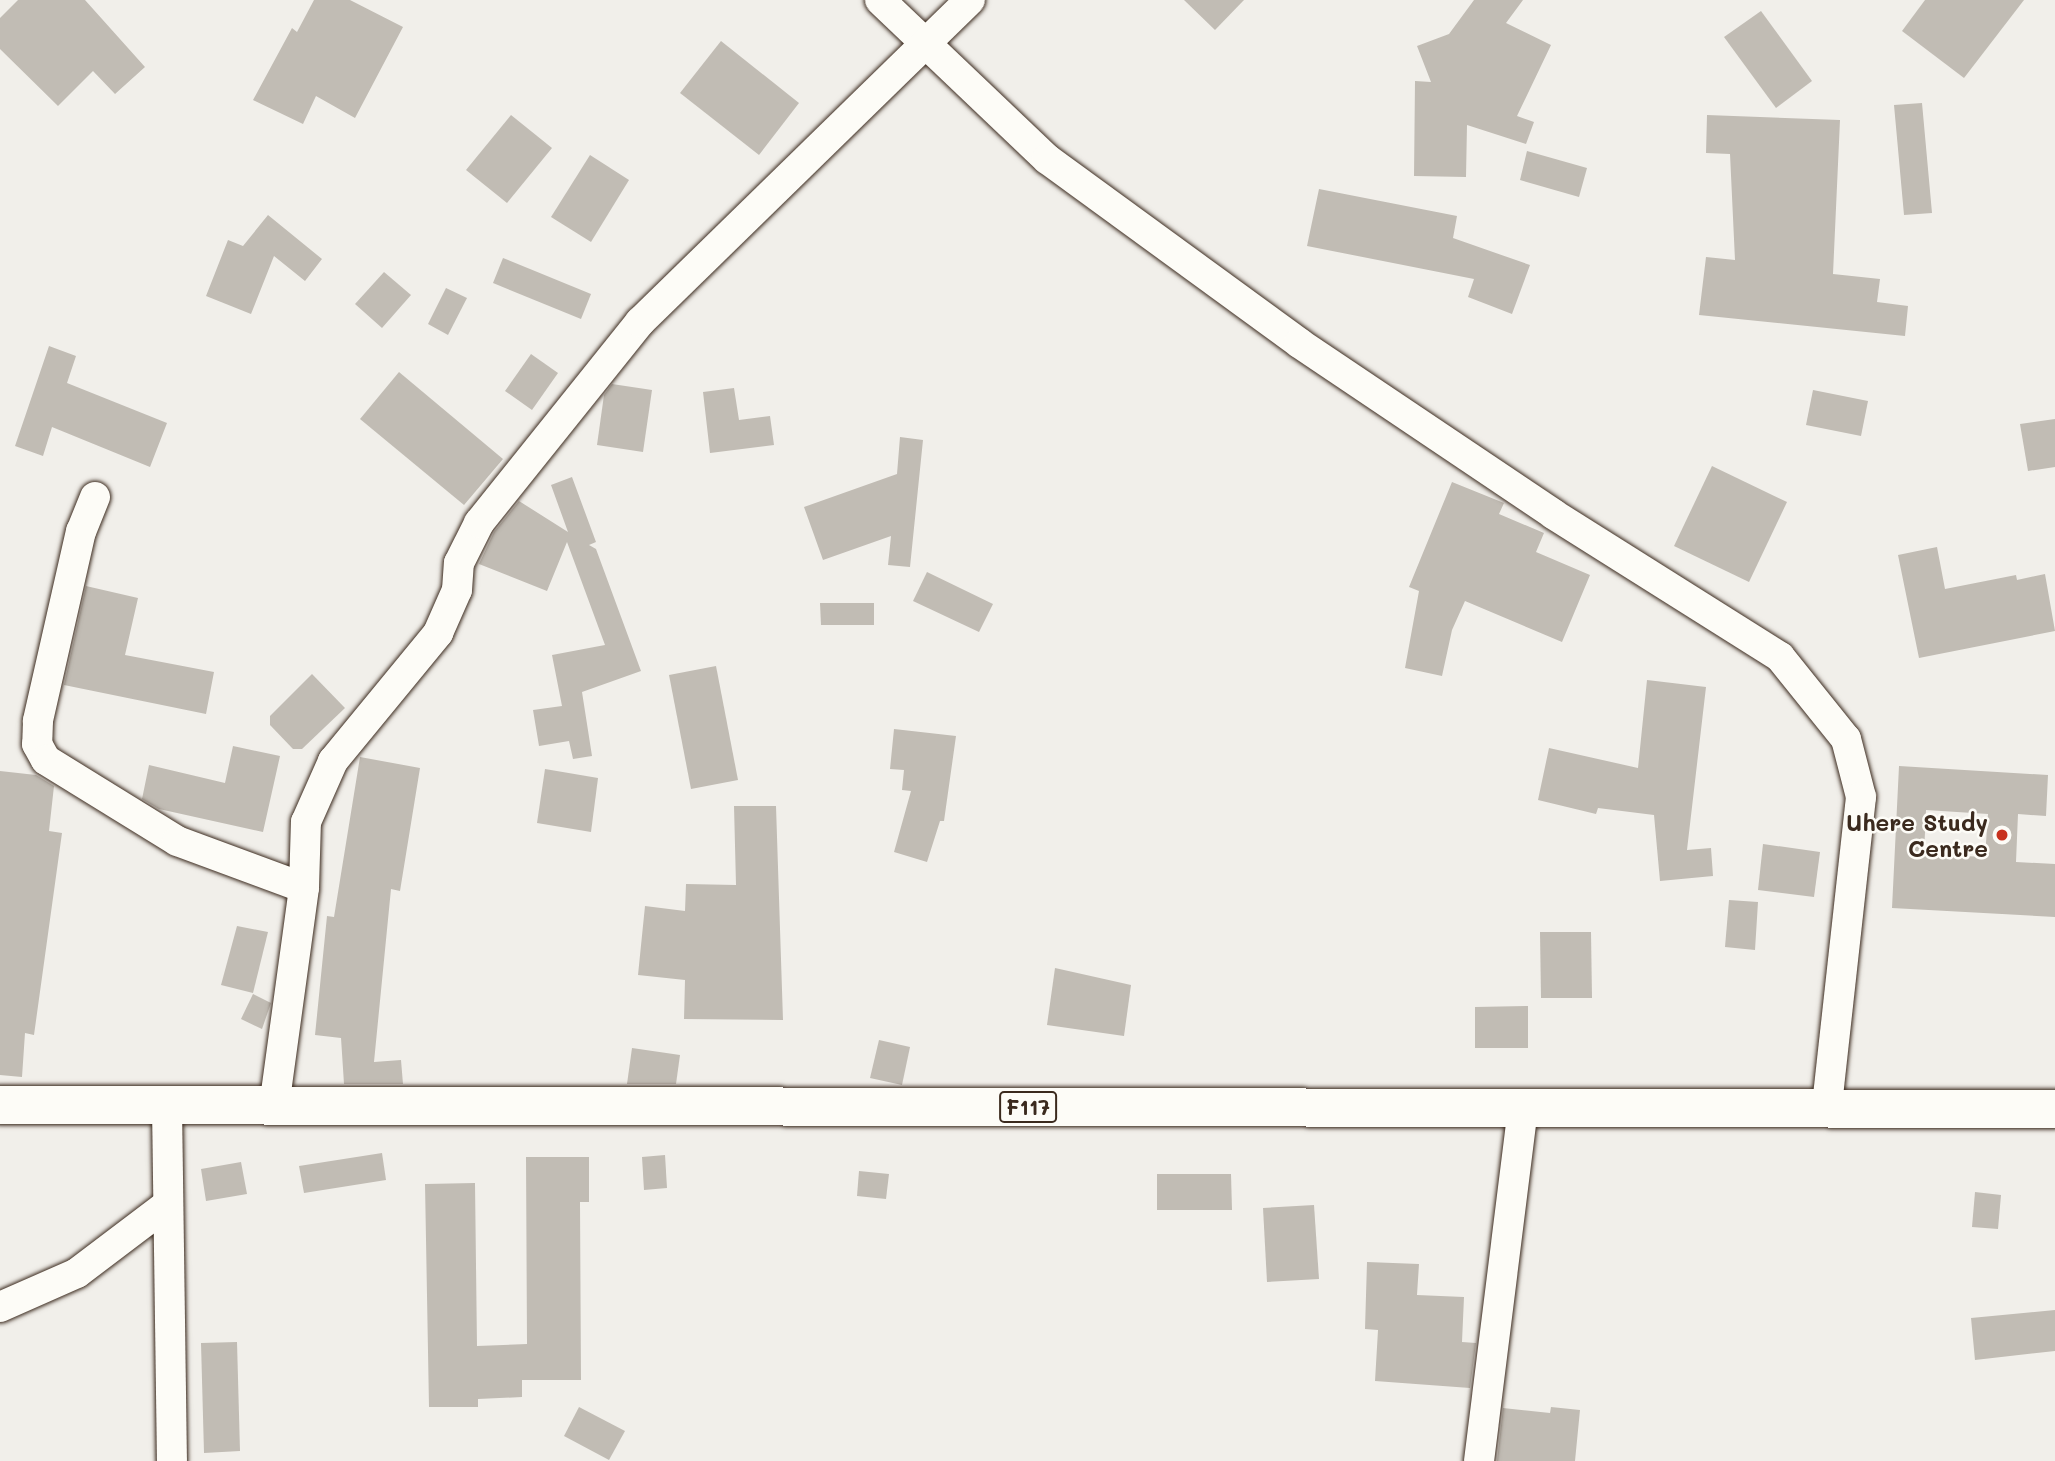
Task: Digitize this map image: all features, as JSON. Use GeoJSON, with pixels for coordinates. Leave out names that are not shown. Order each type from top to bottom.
{"type":"FeatureCollection","features":[{"type":"Feature","properties":{"kind":"main road","name":"F117"},"geometry":{"type":"LineString","coordinates":[[0,1105],[2055,1109]]}},
{"type":"Feature","properties":{"kind":"street"},"geometry":{"type":"LineString","coordinates":[[880,0],[929,43],[1047,159],[1299,344],[1553,514],[1780,657],[1819,702],[1846,739],[1861,796],[1827,1107]]}},
{"type":"Feature","properties":{"kind":"street"},"geometry":{"type":"LineString","coordinates":[[274,1107],[304,888],[306,822],[333,761],[438,633],[457,590],[460,563],[479,523],[640,322],[929,43],[970,0]]}},
{"type":"Feature","properties":{"kind":"street"},"geometry":{"type":"LineString","coordinates":[[95,497],[81,531],[38,721],[37,744],[47,760],[177,841],[304,888]]}},
{"type":"Feature","properties":{"kind":"street"},"geometry":{"type":"LineString","coordinates":[[167,1107],[172,1461]]}},
{"type":"Feature","properties":{"kind":"street"},"geometry":{"type":"LineString","coordinates":[[1479,1461],[1523,1107]]}},
{"type":"Feature","properties":{"kind":"street"},"geometry":{"type":"LineString","coordinates":[[0,1307],[77,1273],[167,1205]]}},
{"type":"Feature","properties":{"kind":"building"},"geometry":{"type":"Polygon","coordinates":[[[18,0],[85,0],[145,67],[115,94],[93,71],[58,106],[0,49],[0,18],[18,0]]]}},
{"type":"Feature","properties":{"kind":"building"},"geometry":{"type":"Polygon","coordinates":[[[314,0],[350,0],[403,27],[355,118],[316,96],[303,124],[253,100],[292,28],[297,32],[314,0]]]}},
{"type":"Feature","properties":{"kind":"building"},"geometry":{"type":"Polygon","coordinates":[[[1184,0],[1244,0],[1215,30],[1184,0]]]}},
{"type":"Feature","properties":{"kind":"building"},"geometry":{"type":"Polygon","coordinates":[[[1474,0],[1523,0],[1506,23],[1551,45],[1517,116],[1534,122],[1526,144],[1467,125],[1466,177],[1414,176],[1415,81],[1431,82],[1417,46],[1449,34],[1474,0]]]}},
{"type":"Feature","properties":{"kind":"building"},"geometry":{"type":"Polygon","coordinates":[[[1925,0],[2024,0],[1964,78],[1902,31],[1925,0]]]}},
{"type":"Feature","properties":{"kind":"building"},"geometry":{"type":"Polygon","coordinates":[[[1761,11],[1812,81],[1776,108],[1724,37],[1761,11]]]}},
{"type":"Feature","properties":{"kind":"building"},"geometry":{"type":"Polygon","coordinates":[[[721,41],[799,103],[759,155],[680,93],[721,41]]]}},
{"type":"Feature","properties":{"kind":"building"},"geometry":{"type":"Polygon","coordinates":[[[1922,103],[1932,213],[1904,215],[1894,105],[1922,103]]]}},
{"type":"Feature","properties":{"kind":"building"},"geometry":{"type":"Polygon","coordinates":[[[511,115],[552,148],[507,203],[466,170],[511,115]]]}},
{"type":"Feature","properties":{"kind":"building"},"geometry":{"type":"Polygon","coordinates":[[[1707,115],[1840,120],[1833,274],[1880,279],[1877,302],[1908,306],[1905,336],[1699,315],[1706,257],[1735,260],[1730,154],[1706,153],[1707,115]]]}},
{"type":"Feature","properties":{"kind":"building"},"geometry":{"type":"Polygon","coordinates":[[[1527,151],[1587,168],[1579,197],[1520,180],[1527,151]]]}},
{"type":"Feature","properties":{"kind":"building"},"geometry":{"type":"Polygon","coordinates":[[[590,155],[629,180],[591,242],[551,217],[590,155]]]}},
{"type":"Feature","properties":{"kind":"building"},"geometry":{"type":"Polygon","coordinates":[[[1319,189],[1457,216],[1453,238],[1530,265],[1512,314],[1468,297],[1474,279],[1307,246],[1319,189]]]}},
{"type":"Feature","properties":{"kind":"building"},"geometry":{"type":"Polygon","coordinates":[[[268,215],[322,259],[305,281],[274,256],[251,314],[206,296],[228,240],[243,246],[268,215]]]}},
{"type":"Feature","properties":{"kind":"building"},"geometry":{"type":"Polygon","coordinates":[[[503,258],[591,294],[581,319],[493,283],[503,258]]]}},
{"type":"Feature","properties":{"kind":"building"},"geometry":{"type":"Polygon","coordinates":[[[384,272],[411,295],[382,328],[355,304],[384,272]]]}},
{"type":"Feature","properties":{"kind":"building"},"geometry":{"type":"Polygon","coordinates":[[[446,288],[467,298],[448,335],[428,324],[446,288]]]}},
{"type":"Feature","properties":{"kind":"building"},"geometry":{"type":"Polygon","coordinates":[[[49,346],[76,356],[67,383],[167,423],[150,467],[52,427],[43,456],[15,446],[49,346]]]}},
{"type":"Feature","properties":{"kind":"building"},"geometry":{"type":"Polygon","coordinates":[[[531,354],[558,373],[532,410],[505,391],[531,354]]]}},
{"type":"Feature","properties":{"kind":"building"},"geometry":{"type":"Polygon","coordinates":[[[399,372],[503,459],[464,505],[360,419],[399,372]]]}},
{"type":"Feature","properties":{"kind":"building"},"geometry":{"type":"Polygon","coordinates":[[[612,384],[652,390],[643,452],[597,445],[604,395],[612,384]]]}},
{"type":"Feature","properties":{"kind":"building"},"geometry":{"type":"Polygon","coordinates":[[[734,388],[739,420],[770,416],[774,445],[710,453],[703,392],[734,388]]]}},
{"type":"Feature","properties":{"kind":"building"},"geometry":{"type":"Polygon","coordinates":[[[1813,390],[1868,401],[1861,436],[1806,425],[1813,390]]]}},
{"type":"Feature","properties":{"kind":"building"},"geometry":{"type":"Polygon","coordinates":[[[2055,419],[2055,467],[2028,471],[2020,424],[2055,419]]]}},
{"type":"Feature","properties":{"kind":"building"},"geometry":{"type":"Polygon","coordinates":[[[900,437],[923,440],[910,567],[888,565],[891,536],[823,560],[804,507],[897,474],[900,437]]]}},
{"type":"Feature","properties":{"kind":"building"},"geometry":{"type":"Polygon","coordinates":[[[1712,466],[1787,502],[1749,582],[1674,546],[1712,466]]]}},
{"type":"Feature","properties":{"kind":"building"},"geometry":{"type":"Polygon","coordinates":[[[572,477],[596,542],[589,545],[596,549],[641,671],[582,692],[592,756],[573,759],[569,741],[539,746],[533,710],[562,706],[552,655],[605,645],[567,542],[547,591],[479,564],[494,532],[519,501],[568,532],[551,485],[572,477]]]}},
{"type":"Feature","properties":{"kind":"building"},"geometry":{"type":"Polygon","coordinates":[[[1452,482],[1504,503],[1499,514],[1544,533],[1536,552],[1590,575],[1562,642],[1465,601],[1452,630],[1442,676],[1405,668],[1419,591],[1409,587],[1452,482]]]}},
{"type":"Feature","properties":{"kind":"building"},"geometry":{"type":"Polygon","coordinates":[[[1937,547],[1945,589],[2016,575],[2017,580],[2045,574],[2055,631],[1919,658],[1898,555],[1937,547]]]}},
{"type":"Feature","properties":{"kind":"building"},"geometry":{"type":"Polygon","coordinates":[[[927,572],[993,604],[979,632],[913,601],[927,572]]]}},
{"type":"Feature","properties":{"kind":"building"},"geometry":{"type":"Polygon","coordinates":[[[86,586],[138,598],[125,655],[214,672],[206,714],[64,685],[86,586]]]}},
{"type":"Feature","properties":{"kind":"building"},"geometry":{"type":"Polygon","coordinates":[[[820,603],[874,603],[874,625],[821,625],[820,603]]]}},
{"type":"Feature","properties":{"kind":"building"},"geometry":{"type":"Polygon","coordinates":[[[716,666],[738,780],[691,789],[669,675],[716,666]]]}},
{"type":"Feature","properties":{"kind":"building"},"geometry":{"type":"Polygon","coordinates":[[[312,674],[345,708],[302,749],[293,749],[270,725],[270,716],[312,674]]]}},
{"type":"Feature","properties":{"kind":"building"},"geometry":{"type":"Polygon","coordinates":[[[1647,680],[1706,687],[1687,850],[1711,848],[1713,876],[1660,881],[1654,815],[1598,808],[1596,814],[1538,800],[1549,748],[1638,768],[1647,680]]]}},
{"type":"Feature","properties":{"kind":"building"},"geometry":{"type":"Polygon","coordinates":[[[894,729],[956,736],[944,821],[940,821],[927,862],[894,852],[911,791],[902,790],[904,770],[890,769],[894,729]]]}},
{"type":"Feature","properties":{"kind":"building"},"geometry":{"type":"Polygon","coordinates":[[[233,746],[280,756],[263,832],[159,809],[142,799],[149,765],[225,783],[233,746]]]}},
{"type":"Feature","properties":{"kind":"building"},"geometry":{"type":"Polygon","coordinates":[[[360,757],[420,768],[400,891],[391,889],[374,1062],[401,1060],[403,1084],[344,1084],[341,1038],[315,1035],[327,916],[334,917],[360,757]]]}},
{"type":"Feature","properties":{"kind":"building","name":"Uhere Study Centre"},"geometry":{"type":"Polygon","coordinates":[[[1899,766],[2048,775],[2046,816],[2018,814],[2016,862],[2055,864],[2055,917],[1892,908],[1899,766]],[[1926,810],[1924,854],[1985,857],[1988,814],[1926,810]]]}},
{"type":"Feature","properties":{"kind":"building"},"geometry":{"type":"Polygon","coordinates":[[[545,769],[598,778],[591,832],[537,823],[545,769]]]}},
{"type":"Feature","properties":{"kind":"building"},"geometry":{"type":"Polygon","coordinates":[[[0,771],[36,775],[54,786],[49,831],[62,833],[34,1035],[25,1033],[22,1077],[0,1075],[0,771]]]}},
{"type":"Feature","properties":{"kind":"building"},"geometry":{"type":"Polygon","coordinates":[[[734,806],[776,806],[783,1020],[684,1019],[685,980],[638,975],[645,906],[685,911],[686,884],[736,885],[734,806]]]}},
{"type":"Feature","properties":{"kind":"building"},"geometry":{"type":"Polygon","coordinates":[[[1763,844],[1820,852],[1814,897],[1758,890],[1763,844]]]}},
{"type":"Feature","properties":{"kind":"building"},"geometry":{"type":"Polygon","coordinates":[[[1729,900],[1758,902],[1755,950],[1725,947],[1729,900]]]}},
{"type":"Feature","properties":{"kind":"building"},"geometry":{"type":"Polygon","coordinates":[[[237,926],[268,932],[253,993],[221,985],[237,926]]]}},
{"type":"Feature","properties":{"kind":"building"},"geometry":{"type":"Polygon","coordinates":[[[1540,932],[1591,932],[1592,998],[1541,998],[1540,932]]]}},
{"type":"Feature","properties":{"kind":"building"},"geometry":{"type":"Polygon","coordinates":[[[1055,968],[1131,985],[1124,1036],[1047,1025],[1055,968]]]}},
{"type":"Feature","properties":{"kind":"building"},"geometry":{"type":"Polygon","coordinates":[[[253,994],[271,1003],[262,1029],[241,1019],[253,994]]]}},
{"type":"Feature","properties":{"kind":"building"},"geometry":{"type":"Polygon","coordinates":[[[1528,1006],[1528,1048],[1475,1048],[1475,1007],[1528,1006]]]}},
{"type":"Feature","properties":{"kind":"building"},"geometry":{"type":"Polygon","coordinates":[[[879,1040],[910,1047],[902,1085],[870,1078],[879,1040]]]}},
{"type":"Feature","properties":{"kind":"building"},"geometry":{"type":"Polygon","coordinates":[[[632,1048],[680,1055],[676,1084],[627,1084],[632,1048]]]}},
{"type":"Feature","properties":{"kind":"building"},"geometry":{"type":"Polygon","coordinates":[[[382,1153],[386,1180],[304,1193],[299,1166],[382,1153]]]}},
{"type":"Feature","properties":{"kind":"building"},"geometry":{"type":"Polygon","coordinates":[[[665,1155],[667,1188],[644,1190],[642,1157],[665,1155]]]}},
{"type":"Feature","properties":{"kind":"building"},"geometry":{"type":"Polygon","coordinates":[[[526,1157],[589,1157],[589,1202],[580,1202],[581,1380],[522,1380],[522,1397],[478,1399],[478,1407],[429,1407],[425,1184],[475,1183],[477,1346],[527,1344],[526,1157]]]}},
{"type":"Feature","properties":{"kind":"building"},"geometry":{"type":"Polygon","coordinates":[[[241,1162],[247,1194],[206,1201],[201,1169],[241,1162]]]}},
{"type":"Feature","properties":{"kind":"building"},"geometry":{"type":"Polygon","coordinates":[[[859,1171],[889,1174],[886,1199],[857,1196],[859,1171]]]}},
{"type":"Feature","properties":{"kind":"building"},"geometry":{"type":"Polygon","coordinates":[[[1157,1174],[1231,1174],[1232,1210],[1157,1210],[1157,1174]]]}},
{"type":"Feature","properties":{"kind":"building"},"geometry":{"type":"Polygon","coordinates":[[[1975,1192],[2001,1195],[1998,1229],[1972,1227],[1975,1192]]]}},
{"type":"Feature","properties":{"kind":"building"},"geometry":{"type":"Polygon","coordinates":[[[1314,1205],[1319,1279],[1267,1282],[1263,1208],[1314,1205]]]}},
{"type":"Feature","properties":{"kind":"building"},"geometry":{"type":"Polygon","coordinates":[[[1367,1262],[1419,1264],[1417,1295],[1464,1297],[1462,1342],[1476,1343],[1470,1388],[1375,1381],[1378,1330],[1365,1329],[1367,1262]]]}},
{"type":"Feature","properties":{"kind":"building"},"geometry":{"type":"Polygon","coordinates":[[[2055,1310],[2055,1351],[1975,1360],[1971,1318],[2055,1310]]]}},
{"type":"Feature","properties":{"kind":"building"},"geometry":{"type":"Polygon","coordinates":[[[237,1342],[240,1451],[204,1453],[201,1343],[237,1342]]]}},
{"type":"Feature","properties":{"kind":"building"},"geometry":{"type":"Polygon","coordinates":[[[579,1407],[625,1431],[609,1460],[564,1436],[579,1407]]]}},
{"type":"Feature","properties":{"kind":"building"},"geometry":{"type":"Polygon","coordinates":[[[1551,1407],[1580,1410],[1575,1461],[1497,1461],[1503,1408],[1550,1413],[1551,1407]]]}},
{"type":"Feature","properties":{"kind":"place","name":"Uhere Study Centre"},"geometry":{"type":"Point","coordinates":[2002,835]}}]}
